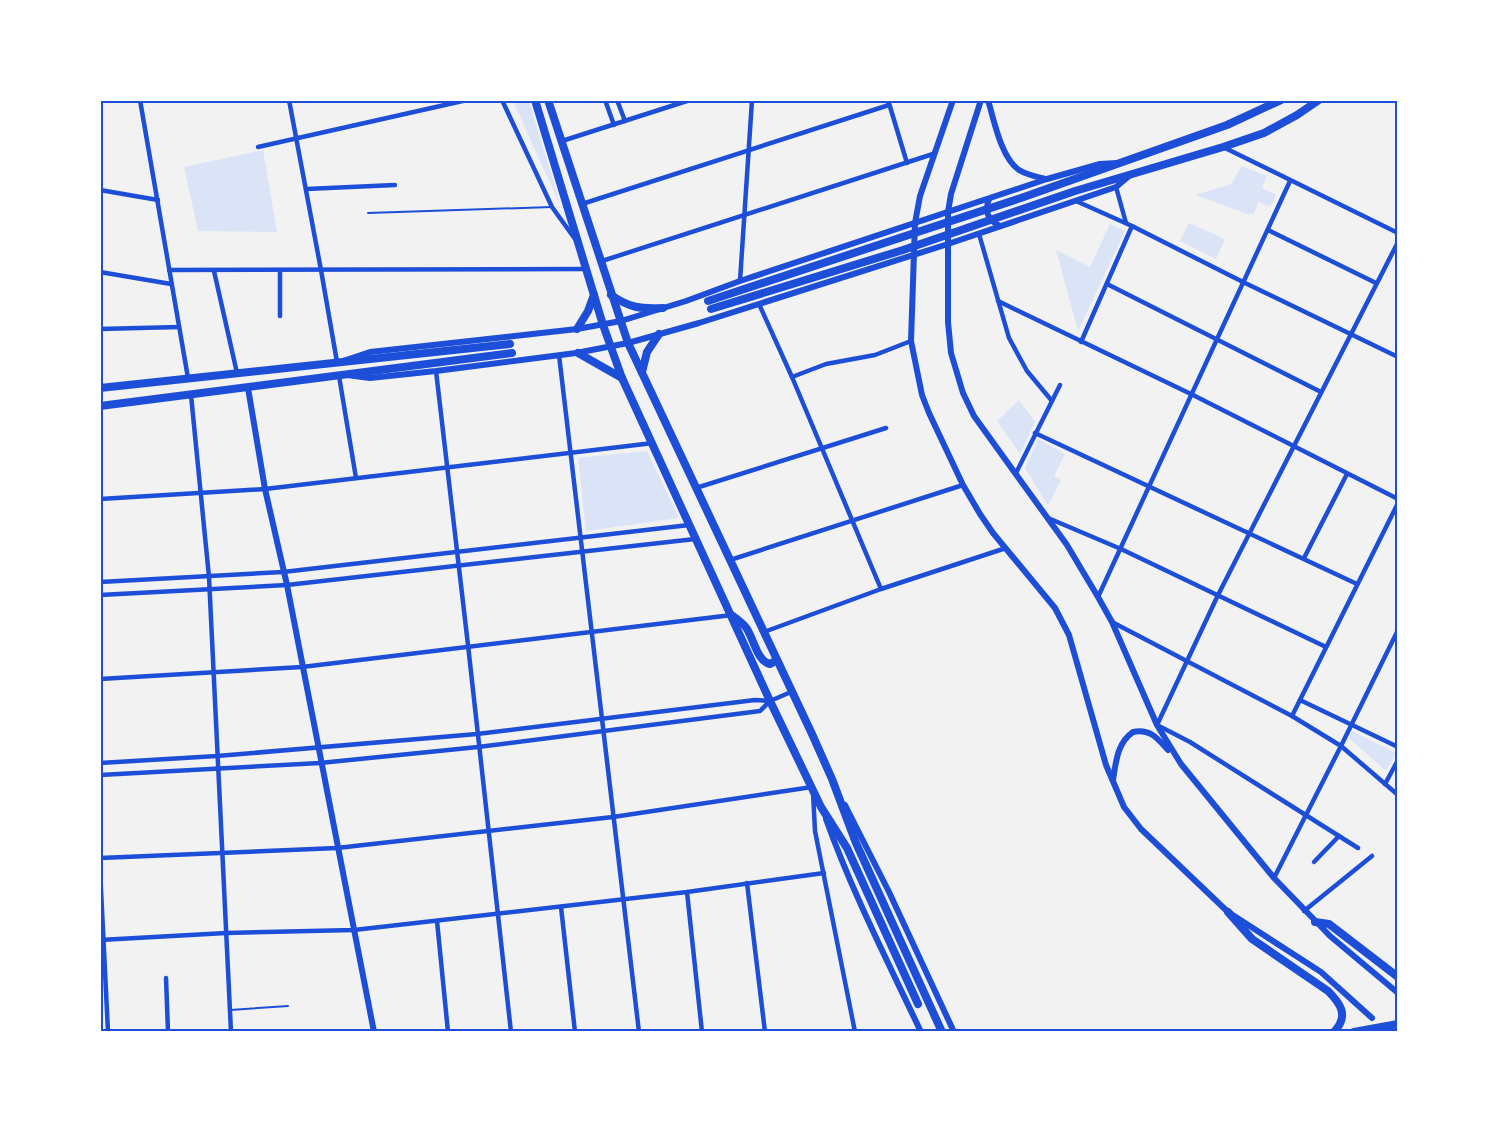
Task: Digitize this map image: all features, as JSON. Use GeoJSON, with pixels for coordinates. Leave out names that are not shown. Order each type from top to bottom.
{"type":"FeatureCollection","features":[{"type":"Feature","properties":{"kind":"main road"},"geometry":{"type":"LineString","coordinates":[[535,100],[603,325],[622,378],[770,701],[821,807],[847,848],[918,1004]]}},
{"type":"Feature","properties":{"kind":"main road"},"geometry":{"type":"LineString","coordinates":[[548,100],[628,342],[832,779],[856,843],[942,1032]]}},
{"type":"Feature","properties":{"kind":"main road"},"geometry":{"type":"LineString","coordinates":[[1281,100],[1227,125],[835,259],[710,305],[839,269],[939,238],[1075,191],[1223,147],[1264,133],[1319,100]]}},
{"type":"Feature","properties":{"kind":"main road"},"geometry":{"type":"LineString","coordinates":[[577,329],[588,311],[594,294]]}},
{"type":"Feature","properties":{"kind":"main road"},"geometry":{"type":"LineString","coordinates":[[611,295],[638,309],[663,308]]}},
{"type":"Feature","properties":{"kind":"main road"},"geometry":{"type":"LineString","coordinates":[[642,374],[647,352],[658,334]]}},
{"type":"Feature","properties":{"kind":"main road"},"geometry":{"type":"LineString","coordinates":[[100,388],[510,344]]}},
{"type":"Feature","properties":{"kind":"main road"},"geometry":{"type":"LineString","coordinates":[[578,352],[622,378]]}},
{"type":"Feature","properties":{"kind":"main road"},"geometry":{"type":"LineString","coordinates":[[100,406],[512,353]]}},
{"type":"Feature","properties":{"kind":"main road"},"geometry":{"type":"LineString","coordinates":[[732,615],[749,631],[763,660],[770,664],[777,660]]}},
{"type":"Feature","properties":{"kind":"main road"},"geometry":{"type":"LineString","coordinates":[[1228,912],[1252,939],[1328,991],[1338,1002],[1343,1015],[1334,1032]]}},
{"type":"Feature","properties":{"kind":"main road"},"geometry":{"type":"LineString","coordinates":[[1315,922],[1329,924],[1398,977]]}},
{"type":"Feature","properties":{"kind":"main road"},"geometry":{"type":"LineString","coordinates":[[1354,1032],[1398,1024]]}},
{"type":"Feature","properties":{"kind":"street"},"geometry":{"type":"LineString","coordinates":[[140,100],[188,378]]}},
{"type":"Feature","properties":{"kind":"street"},"geometry":{"type":"LineString","coordinates":[[289,100],[339,362],[370,352],[577,329],[621,321],[1047,179],[1100,164],[1117,163]]}},
{"type":"Feature","properties":{"kind":"street"},"geometry":{"type":"LineString","coordinates":[[258,147],[467,100]]}},
{"type":"Feature","properties":{"kind":"street"},"geometry":{"type":"LineString","coordinates":[[502,100],[552,207],[578,243]]}},
{"type":"Feature","properties":{"kind":"street"},"geometry":{"type":"LineString","coordinates":[[605,100],[614,125]]}},
{"type":"Feature","properties":{"kind":"street"},"geometry":{"type":"LineString","coordinates":[[617,100],[624,121]]}},
{"type":"Feature","properties":{"kind":"street"},"geometry":{"type":"LineString","coordinates":[[562,141],[690,100]]}},
{"type":"Feature","properties":{"kind":"street"},"geometry":{"type":"LineString","coordinates":[[740,281],[751,150],[752,100]]}},
{"type":"Feature","properties":{"kind":"street"},"geometry":{"type":"LineString","coordinates":[[953,100],[920,196],[915,223],[911,341],[925,404],[963,485],[993,533],[1055,608],[1069,635],[1112,782],[1124,807],[1141,829],[1228,912],[1321,972],[1372,1018]]}},
{"type":"Feature","properties":{"kind":"street"},"geometry":{"type":"LineString","coordinates":[[981,100],[951,194],[948,212],[948,322],[956,375],[974,416],[1048,518],[1098,597],[1112,622],[1157,725],[1181,764]]}},
{"type":"Feature","properties":{"kind":"street"},"geometry":{"type":"LineString","coordinates":[[988,100],[1004,151],[1010,162],[1031,175],[1047,179]]}},
{"type":"Feature","properties":{"kind":"street"},"geometry":{"type":"LineString","coordinates":[[582,204],[888,103],[907,163]]}},
{"type":"Feature","properties":{"kind":"street"},"geometry":{"type":"LineString","coordinates":[[1223,147],[1398,233]]}},
{"type":"Feature","properties":{"kind":"street"},"geometry":{"type":"LineString","coordinates":[[601,262],[933,154]]}},
{"type":"Feature","properties":{"kind":"street"},"geometry":{"type":"LineString","coordinates":[[356,478],[343,376],[370,378],[436,371],[560,355],[628,342],[759,304],[979,234],[1116,186],[1128,177]]}},
{"type":"Feature","properties":{"kind":"street"},"geometry":{"type":"LineString","coordinates":[[1098,597],[1290,181]]}},
{"type":"Feature","properties":{"kind":"street"},"geometry":{"type":"LineString","coordinates":[[306,189],[395,185]]}},
{"type":"Feature","properties":{"kind":"street"},"geometry":{"type":"LineString","coordinates":[[1116,186],[1126,224]]}},
{"type":"Feature","properties":{"kind":"street"},"geometry":{"type":"LineString","coordinates":[[100,190],[158,200]]}},
{"type":"Feature","properties":{"kind":"street"},"geometry":{"type":"LineString","coordinates":[[989,199],[987,216],[1000,226]]}},
{"type":"Feature","properties":{"kind":"street"},"geometry":{"type":"LineString","coordinates":[[1075,200],[1398,357]]}},
{"type":"Feature","properties":{"kind":"street"},"geometry":{"type":"LineString","coordinates":[[1081,342],[1132,226]]}},
{"type":"Feature","properties":{"kind":"street"},"geometry":{"type":"LineString","coordinates":[[1268,230],[1376,283]]}},
{"type":"Feature","properties":{"kind":"street"},"geometry":{"type":"LineString","coordinates":[[888,232],[900,244],[898,258],[895,261]]}},
{"type":"Feature","properties":{"kind":"street"},"geometry":{"type":"LineString","coordinates":[[979,234],[1009,338],[1027,371],[1052,400]]}},
{"type":"Feature","properties":{"kind":"street"},"geometry":{"type":"LineString","coordinates":[[1157,725],[1218,595],[1398,242]]}},
{"type":"Feature","properties":{"kind":"street"},"geometry":{"type":"LineString","coordinates":[[169,270],[586,269]]}},
{"type":"Feature","properties":{"kind":"street"},"geometry":{"type":"LineString","coordinates":[[280,270],[280,316]]}},
{"type":"Feature","properties":{"kind":"street"},"geometry":{"type":"LineString","coordinates":[[214,271],[237,373]]}},
{"type":"Feature","properties":{"kind":"street"},"geometry":{"type":"LineString","coordinates":[[100,272],[171,284]]}},
{"type":"Feature","properties":{"kind":"street"},"geometry":{"type":"LineString","coordinates":[[1107,284],[1321,392]]}},
{"type":"Feature","properties":{"kind":"street"},"geometry":{"type":"LineString","coordinates":[[998,301],[1192,395],[1398,501],[1292,716]]}},
{"type":"Feature","properties":{"kind":"street"},"geometry":{"type":"LineString","coordinates":[[759,304],[881,589]]}},
{"type":"Feature","properties":{"kind":"street"},"geometry":{"type":"LineString","coordinates":[[100,329],[179,327]]}},
{"type":"Feature","properties":{"kind":"street"},"geometry":{"type":"LineString","coordinates":[[792,377],[826,364],[875,355],[911,341]]}},
{"type":"Feature","properties":{"kind":"street"},"geometry":{"type":"LineString","coordinates":[[560,355],[639,1032]]}},
{"type":"Feature","properties":{"kind":"street"},"geometry":{"type":"LineString","coordinates":[[436,371],[511,1032]]}},
{"type":"Feature","properties":{"kind":"street"},"geometry":{"type":"LineString","coordinates":[[1016,473],[1060,385]]}},
{"type":"Feature","properties":{"kind":"street"},"geometry":{"type":"LineString","coordinates":[[248,388],[374,1032]]}},
{"type":"Feature","properties":{"kind":"street"},"geometry":{"type":"LineString","coordinates":[[191,395],[210,590],[231,1032]]}},
{"type":"Feature","properties":{"kind":"street"},"geometry":{"type":"LineString","coordinates":[[696,488],[886,428]]}},
{"type":"Feature","properties":{"kind":"street"},"geometry":{"type":"LineString","coordinates":[[1035,433],[1357,584]]}},
{"type":"Feature","properties":{"kind":"street"},"geometry":{"type":"LineString","coordinates":[[100,499],[266,489],[653,443]]}},
{"type":"Feature","properties":{"kind":"street"},"geometry":{"type":"LineString","coordinates":[[1304,558],[1347,474]]}},
{"type":"Feature","properties":{"kind":"street"},"geometry":{"type":"LineString","coordinates":[[730,560],[963,485]]}},
{"type":"Feature","properties":{"kind":"street"},"geometry":{"type":"LineString","coordinates":[[1048,518],[1121,549],[1326,647]]}},
{"type":"Feature","properties":{"kind":"street"},"geometry":{"type":"LineString","coordinates":[[100,582],[284,572],[689,525]]}},
{"type":"Feature","properties":{"kind":"street"},"geometry":{"type":"LineString","coordinates":[[100,595],[286,585],[695,539]]}},
{"type":"Feature","properties":{"kind":"street"},"geometry":{"type":"LineString","coordinates":[[764,632],[881,589],[1006,548]]}},
{"type":"Feature","properties":{"kind":"street"},"geometry":{"type":"LineString","coordinates":[[100,679],[302,667],[468,645],[732,615]]}},
{"type":"Feature","properties":{"kind":"street"},"geometry":{"type":"LineString","coordinates":[[1112,622],[1292,716],[1341,746],[1398,795]]}},
{"type":"Feature","properties":{"kind":"street"},"geometry":{"type":"LineString","coordinates":[[1274,878],[1398,630]]}},
{"type":"Feature","properties":{"kind":"street"},"geometry":{"type":"LineString","coordinates":[[100,775],[320,763],[478,747],[760,711],[770,701],[791,692]]}},
{"type":"Feature","properties":{"kind":"street"},"geometry":{"type":"LineString","coordinates":[[100,763],[217,756],[477,734],[755,700],[770,701]]}},
{"type":"Feature","properties":{"kind":"street"},"geometry":{"type":"LineString","coordinates":[[1300,700],[1398,747]]}},
{"type":"Feature","properties":{"kind":"street"},"geometry":{"type":"LineString","coordinates":[[1157,725],[1190,742],[1358,848]]}},
{"type":"Feature","properties":{"kind":"street"},"geometry":{"type":"LineString","coordinates":[[1112,782],[1118,754],[1127,736],[1133,732],[1146,731],[1153,734],[1181,764],[1274,878],[1304,911],[1398,993]]}},
{"type":"Feature","properties":{"kind":"street"},"geometry":{"type":"LineString","coordinates":[[1385,784],[1398,760]]}},
{"type":"Feature","properties":{"kind":"street"},"geometry":{"type":"LineString","coordinates":[[832,779],[889,892],[954,1032]]}},
{"type":"Feature","properties":{"kind":"street"},"geometry":{"type":"LineString","coordinates":[[100,858],[337,848],[613,817],[812,789],[814,821],[855,1032]]}},
{"type":"Feature","properties":{"kind":"street"},"geometry":{"type":"LineString","coordinates":[[821,807],[834,841],[921,1032]]}},
{"type":"Feature","properties":{"kind":"street"},"geometry":{"type":"LineString","coordinates":[[1314,862],[1339,836]]}},
{"type":"Feature","properties":{"kind":"street"},"geometry":{"type":"LineString","coordinates":[[1304,911],[1372,856]]}},
{"type":"Feature","properties":{"kind":"street"},"geometry":{"type":"LineString","coordinates":[[100,869],[108,1032]]}},
{"type":"Feature","properties":{"kind":"street"},"geometry":{"type":"LineString","coordinates":[[102,940],[226,933],[354,930],[623,900],[824,873]]}},
{"type":"Feature","properties":{"kind":"street"},"geometry":{"type":"LineString","coordinates":[[747,884],[765,1032]]}},
{"type":"Feature","properties":{"kind":"street"},"geometry":{"type":"LineString","coordinates":[[687,892],[702,1032]]}},
{"type":"Feature","properties":{"kind":"street"},"geometry":{"type":"LineString","coordinates":[[561,907],[575,1032]]}},
{"type":"Feature","properties":{"kind":"street"},"geometry":{"type":"LineString","coordinates":[[437,921],[448,1032]]}},
{"type":"Feature","properties":{"kind":"street"},"geometry":{"type":"LineString","coordinates":[[166,978],[168,1032]]}},
{"type":"Feature","properties":{"kind":"lane"},"geometry":{"type":"LineString","coordinates":[[368,213],[552,207]]}},
{"type":"Feature","properties":{"kind":"lane"},"geometry":{"type":"LineString","coordinates":[[230,1010],[288,1006]]}},
{"type":"Feature","properties":{"kind":"shaded area"},"geometry":{"type":"Polygon","coordinates":[[[513,101],[529,101],[561,207],[513,101]]]}},
{"type":"Feature","properties":{"kind":"shaded area"},"geometry":{"type":"Polygon","coordinates":[[[263,150],[277,232],[198,231],[184,167],[263,150]]]}},
{"type":"Feature","properties":{"kind":"shaded area"},"geometry":{"type":"Polygon","coordinates":[[[1242,166],[1267,176],[1262,188],[1276,195],[1270,207],[1259,202],[1254,214],[1250,215],[1195,195],[1231,184],[1242,166]]]}},
{"type":"Feature","properties":{"kind":"shaded area"},"geometry":{"type":"Polygon","coordinates":[[[1189,223],[1225,239],[1216,259],[1180,241],[1189,223]]]}},
{"type":"Feature","properties":{"kind":"shaded area"},"geometry":{"type":"Polygon","coordinates":[[[1110,224],[1125,231],[1078,331],[1056,250],[1090,267],[1110,224]]]}},
{"type":"Feature","properties":{"kind":"shaded area"},"geometry":{"type":"Polygon","coordinates":[[[1019,400],[1035,422],[1020,454],[997,421],[1019,400]]]}},
{"type":"Feature","properties":{"kind":"shaded area"},"geometry":{"type":"Polygon","coordinates":[[[1038,439],[1065,454],[1054,476],[1061,480],[1048,506],[1025,468],[1038,439]]]}},
{"type":"Feature","properties":{"kind":"shaded area"},"geometry":{"type":"Polygon","coordinates":[[[647,451],[679,518],[586,531],[578,458],[647,451]]]}},
{"type":"Feature","properties":{"kind":"shaded area"},"geometry":{"type":"Polygon","coordinates":[[[1352,731],[1396,753],[1386,771],[1349,738],[1352,731]]]}}]}
